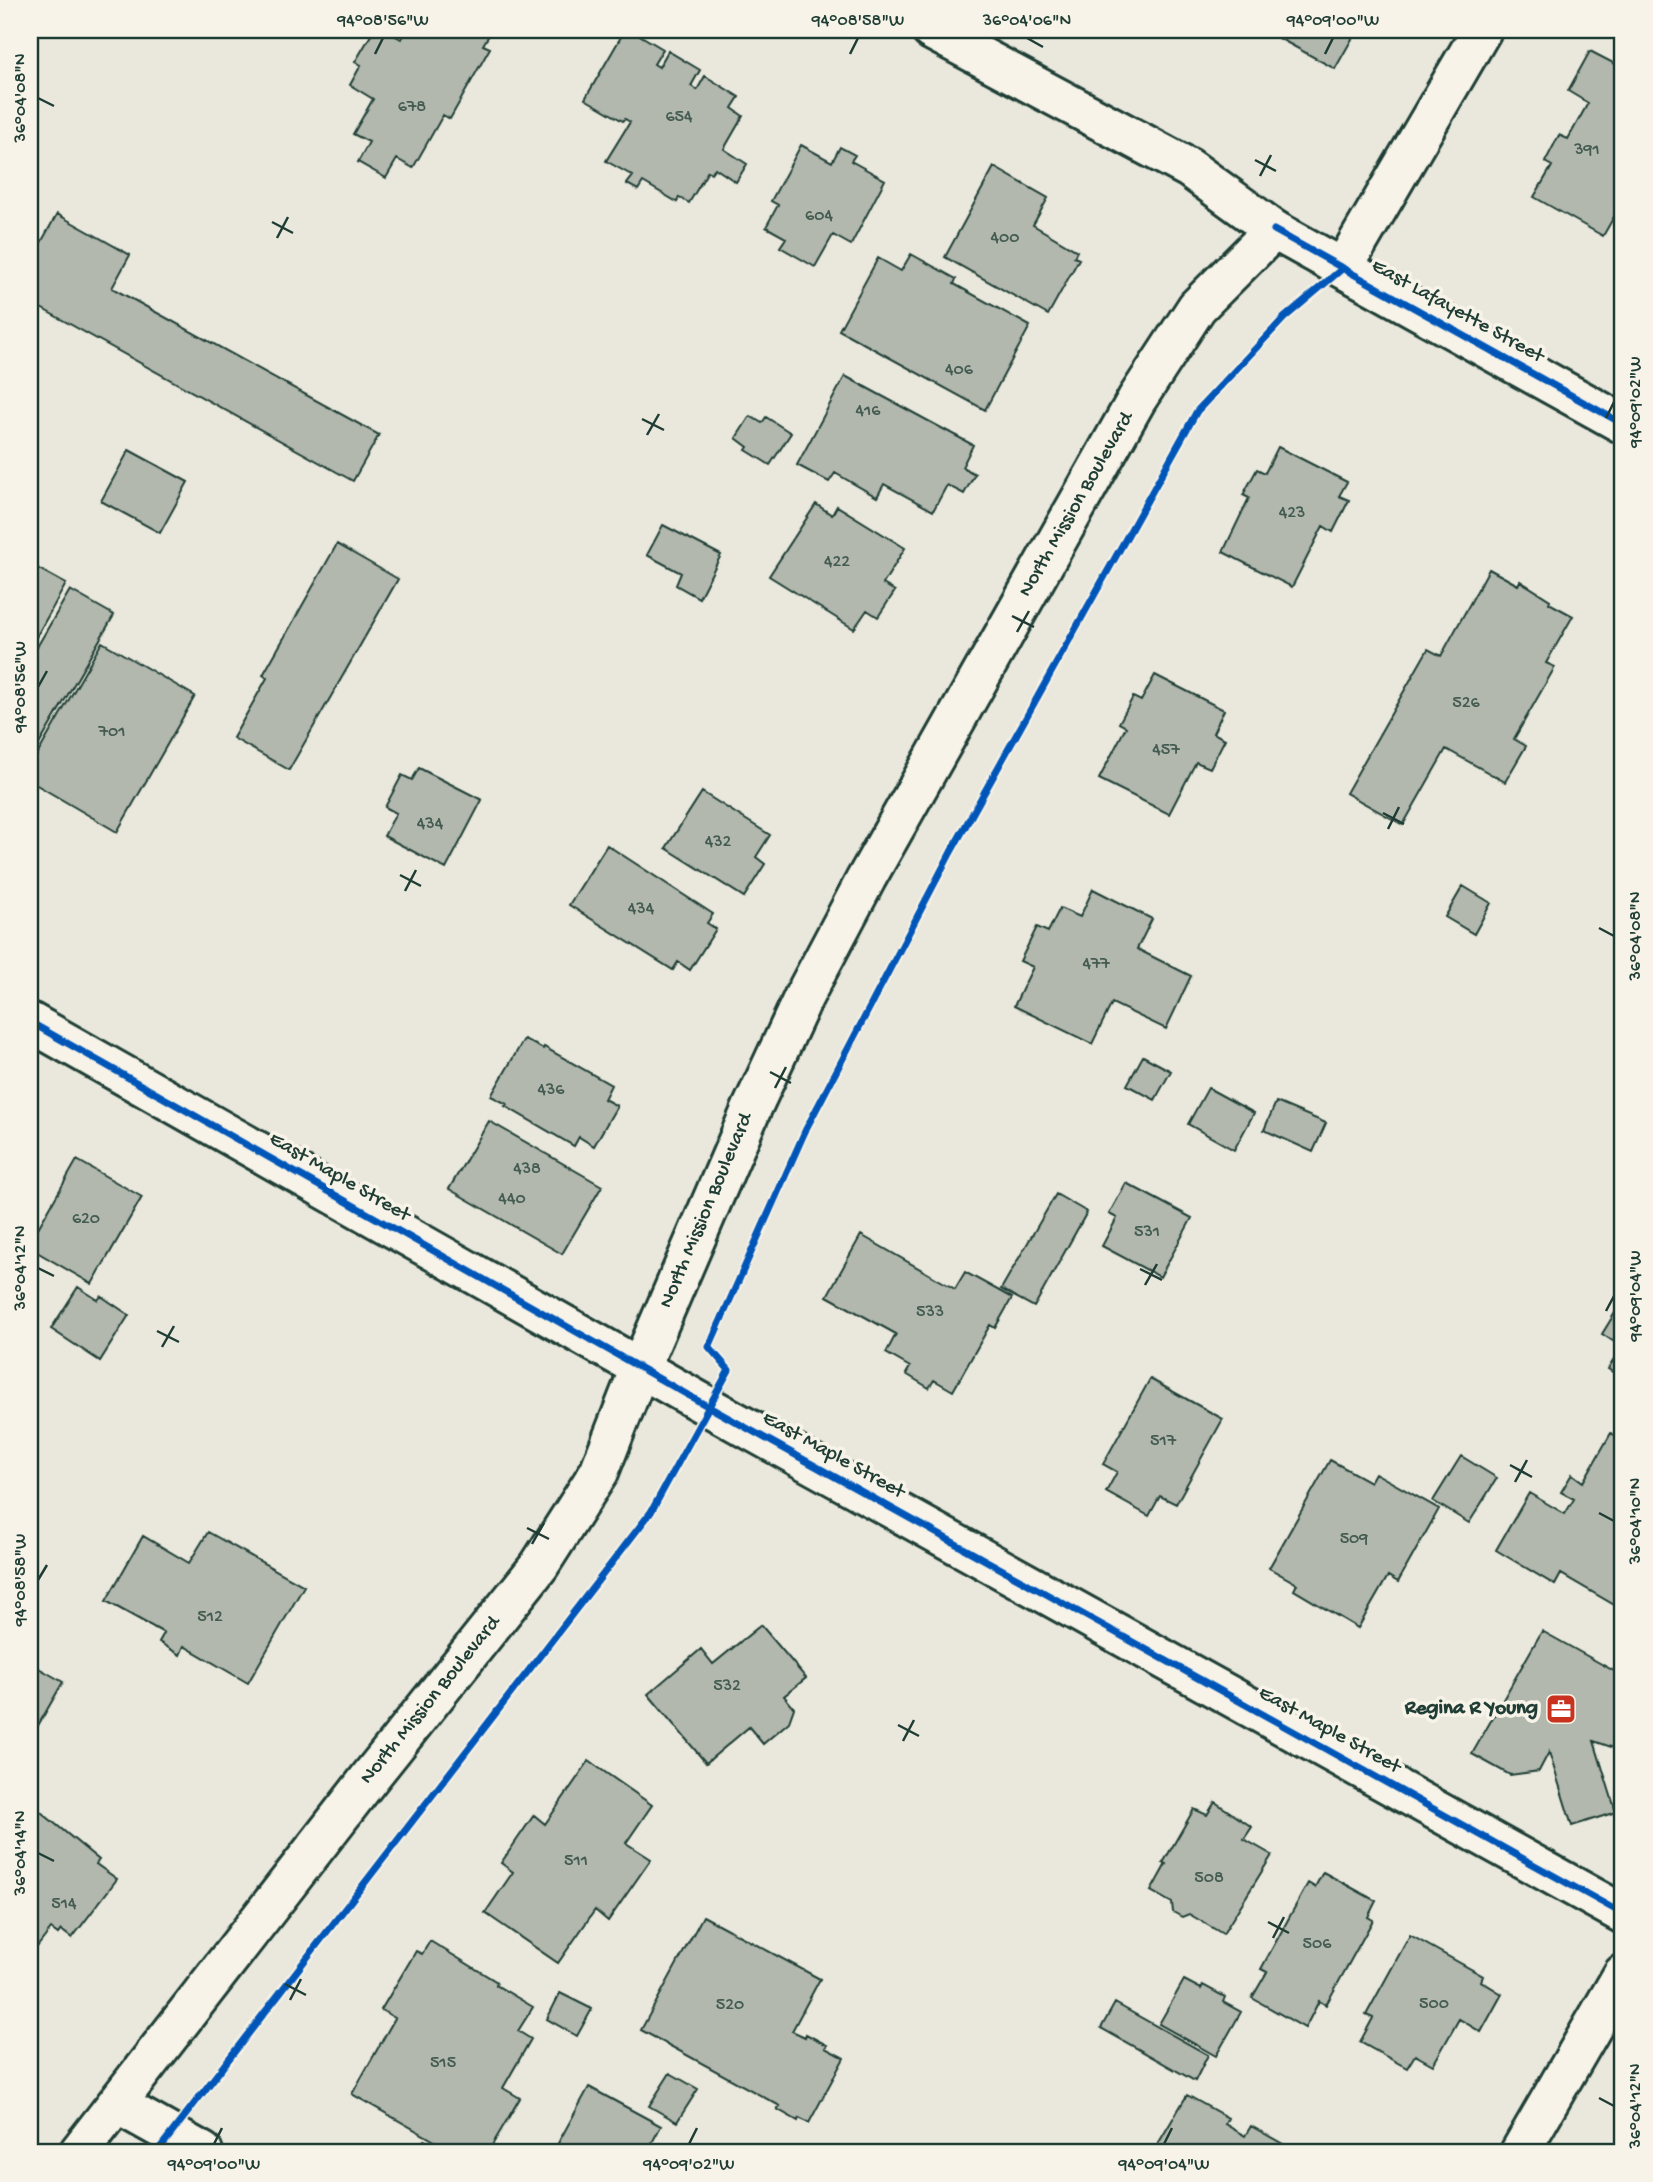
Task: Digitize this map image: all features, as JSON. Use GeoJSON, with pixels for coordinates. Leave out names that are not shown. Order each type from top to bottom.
{"type":"FeatureCollection","features":[{"type":"Feature","properties":{"kind":"street","name":"East Lafayette Street"},"geometry":{"type":"LineString","coordinates":[[931,30],[1189,168],[1274,230],[1623,424]]}},
{"type":"Feature","properties":{"kind":"street"},"geometry":{"type":"LineString","coordinates":[[1343,268],[1482,30]]}},
{"type":"Feature","properties":{"kind":"street","name":"North Mission Boulevard"},"geometry":{"type":"LineString","coordinates":[[79,2152],[371,1776],[539,1566],[599,1472],[640,1368],[752,1108],[804,996],[944,739],[1137,399],[1197,307],[1274,230]]}},
{"type":"Feature","properties":{"kind":"street","name":"East Maple Street"},"geometry":{"type":"LineString","coordinates":[[30,1022],[640,1368],[1623,1914]]}},
{"type":"Feature","properties":{"kind":"street"},"geometry":{"type":"LineString","coordinates":[[1520,2152],[1623,1974]]}},
{"type":"Feature","properties":{"kind":"street"},"geometry":{"type":"LineString","coordinates":[[117,2105],[203,2152]]}},
{"type":"Feature","properties":{"kind":"building"},"geometry":{"type":"Polygon","coordinates":[[[374,30],[385,30],[401,39],[404,34],[397,30],[492,30],[483,45],[490,48],[450,119],[443,115],[413,168],[397,159],[386,178],[358,162],[369,142],[353,134],[373,99],[350,85],[361,65],[355,62],[374,30]]]}},
{"type":"Feature","properties":{"kind":"building"},"geometry":{"type":"Polygon","coordinates":[[[625,30],[631,30],[663,49],[654,64],[659,67],[668,51],[700,70],[691,86],[697,90],[705,76],[739,97],[732,108],[743,116],[724,149],[747,164],[736,182],[715,168],[711,173],[708,171],[689,203],[679,197],[677,202],[643,182],[638,190],[627,184],[633,176],[606,161],[630,122],[625,119],[623,121],[585,99],[625,30]]]}},
{"type":"Feature","properties":{"kind":"building"},"geometry":{"type":"Polygon","coordinates":[[[1264,30],[1357,30],[1335,69],[1264,30]]]}},
{"type":"Feature","properties":{"kind":"building"},"geometry":{"type":"Polygon","coordinates":[[[1590,51],[1623,68],[1623,201],[1603,236],[1534,197],[1552,166],[1545,162],[1559,135],[1568,139],[1588,103],[1568,91],[1590,51]]]}},
{"type":"Feature","properties":{"kind":"building"},"geometry":{"type":"Polygon","coordinates":[[[801,145],[832,162],[840,147],[855,155],[851,161],[885,180],[851,245],[833,235],[815,267],[780,247],[786,238],[766,227],[778,205],[771,201],[801,145]]]}},
{"type":"Feature","properties":{"kind":"building"},"geometry":{"type":"Polygon","coordinates":[[[994,167],[1048,198],[1033,225],[1077,251],[1074,257],[1079,259],[1048,315],[945,257],[994,167]]]}},
{"type":"Feature","properties":{"kind":"building"},"geometry":{"type":"Polygon","coordinates":[[[57,214],[130,255],[112,288],[379,435],[353,481],[30,302],[30,262],[57,214]]]}},
{"type":"Feature","properties":{"kind":"building"},"geometry":{"type":"Polygon","coordinates":[[[911,254],[956,279],[954,284],[1030,326],[985,410],[839,330],[878,258],[901,271],[911,254]]]}},
{"type":"Feature","properties":{"kind":"building"},"geometry":{"type":"Polygon","coordinates":[[[845,376],[973,445],[962,467],[975,474],[964,494],[947,485],[933,511],[884,484],[877,497],[835,473],[829,482],[797,465],[845,376]]]}},
{"type":"Feature","properties":{"kind":"building"},"geometry":{"type":"Polygon","coordinates":[[[750,416],[762,423],[766,417],[791,433],[770,465],[746,450],[748,447],[736,438],[750,416]]]}},
{"type":"Feature","properties":{"kind":"building"},"geometry":{"type":"Polygon","coordinates":[[[1278,447],[1347,482],[1339,496],[1349,500],[1333,532],[1323,526],[1292,587],[1223,552],[1249,498],[1243,495],[1257,469],[1265,473],[1278,447]]]}},
{"type":"Feature","properties":{"kind":"building"},"geometry":{"type":"Polygon","coordinates":[[[129,450],[188,482],[160,533],[101,501],[129,450]]]}},
{"type":"Feature","properties":{"kind":"building"},"geometry":{"type":"Polygon","coordinates":[[[816,504],[832,515],[837,506],[905,548],[883,584],[895,591],[878,617],[867,610],[854,629],[769,576],[816,504]]]}},
{"type":"Feature","properties":{"kind":"building"},"geometry":{"type":"Polygon","coordinates":[[[663,525],[721,555],[699,598],[676,585],[681,573],[647,555],[663,525]]]}},
{"type":"Feature","properties":{"kind":"building"},"geometry":{"type":"Polygon","coordinates":[[[337,544],[398,579],[289,770],[233,738],[267,678],[263,675],[337,544]]]}},
{"type":"Feature","properties":{"kind":"building"},"geometry":{"type":"Polygon","coordinates":[[[30,564],[66,584],[30,648],[30,564]]]}},
{"type":"Feature","properties":{"kind":"building"},"geometry":{"type":"Polygon","coordinates":[[[1489,569],[1518,585],[1520,581],[1550,600],[1549,603],[1573,616],[1546,663],[1555,667],[1514,739],[1526,746],[1505,782],[1446,749],[1403,825],[1346,793],[1428,649],[1441,656],[1489,569]]]}},
{"type":"Feature","properties":{"kind":"building"},"geometry":{"type":"Polygon","coordinates":[[[70,590],[114,615],[30,760],[30,659],[70,590]]]}},
{"type":"Feature","properties":{"kind":"building"},"geometry":{"type":"Polygon","coordinates":[[[102,642],[195,696],[117,832],[30,781],[30,767],[102,642]]]}},
{"type":"Feature","properties":{"kind":"building"},"geometry":{"type":"Polygon","coordinates":[[[1155,675],[1224,710],[1213,733],[1225,739],[1210,768],[1196,762],[1169,814],[1099,779],[1126,727],[1119,723],[1133,697],[1141,701],[1155,675]]]}},
{"type":"Feature","properties":{"kind":"building"},"geometry":{"type":"Polygon","coordinates":[[[419,768],[482,800],[446,869],[384,836],[396,813],[385,807],[402,775],[412,780],[419,768]]]}},
{"type":"Feature","properties":{"kind":"building"},"geometry":{"type":"Polygon","coordinates":[[[702,792],[770,835],[756,857],[765,864],[744,897],[666,848],[702,792]]]}},
{"type":"Feature","properties":{"kind":"building"},"geometry":{"type":"Polygon","coordinates":[[[607,845],[713,914],[707,923],[716,929],[690,970],[678,962],[673,970],[569,905],[607,845]]]}},
{"type":"Feature","properties":{"kind":"building"},"geometry":{"type":"Polygon","coordinates":[[[1463,886],[1491,903],[1474,934],[1445,917],[1463,886]]]}},
{"type":"Feature","properties":{"kind":"building"},"geometry":{"type":"Polygon","coordinates":[[[1093,889],[1152,919],[1137,949],[1191,976],[1166,1029],[1112,1003],[1092,1044],[1014,1006],[1033,967],[1020,961],[1037,927],[1048,932],[1060,908],[1080,917],[1093,889]]]}},
{"type":"Feature","properties":{"kind":"building"},"geometry":{"type":"Polygon","coordinates":[[[524,1039],[543,1049],[544,1047],[611,1085],[604,1099],[617,1106],[594,1146],[579,1137],[574,1146],[491,1096],[524,1039]]]}},
{"type":"Feature","properties":{"kind":"building"},"geometry":{"type":"Polygon","coordinates":[[[1143,1056],[1171,1071],[1155,1100],[1127,1085],[1143,1056]]]}},
{"type":"Feature","properties":{"kind":"building"},"geometry":{"type":"Polygon","coordinates":[[[1208,1088],[1254,1113],[1234,1150],[1188,1124],[1208,1088]]]}},
{"type":"Feature","properties":{"kind":"building"},"geometry":{"type":"Polygon","coordinates":[[[1276,1102],[1326,1123],[1313,1152],[1264,1130],[1276,1102]]]}},
{"type":"Feature","properties":{"kind":"building"},"geometry":{"type":"Polygon","coordinates":[[[489,1121],[602,1186],[562,1254],[449,1189],[489,1121]]]}},
{"type":"Feature","properties":{"kind":"building"},"geometry":{"type":"Polygon","coordinates":[[[77,1160],[142,1197],[92,1284],[30,1248],[30,1242],[77,1160]]]}},
{"type":"Feature","properties":{"kind":"building"},"geometry":{"type":"Polygon","coordinates":[[[1126,1183],[1192,1218],[1160,1277],[1102,1246],[1117,1218],[1109,1214],[1126,1183]]]}},
{"type":"Feature","properties":{"kind":"building"},"geometry":{"type":"Polygon","coordinates":[[[1056,1194],[1087,1212],[1034,1307],[1001,1289],[1056,1194]]]}},
{"type":"Feature","properties":{"kind":"building"},"geometry":{"type":"Polygon","coordinates":[[[861,1235],[955,1289],[965,1272],[1012,1298],[995,1328],[990,1325],[953,1391],[934,1380],[929,1388],[906,1374],[910,1367],[886,1353],[896,1334],[827,1296],[861,1235]]]}},
{"type":"Feature","properties":{"kind":"building"},"geometry":{"type":"Polygon","coordinates":[[[78,1287],[98,1300],[101,1296],[129,1315],[100,1361],[51,1329],[78,1287]]]}},
{"type":"Feature","properties":{"kind":"building"},"geometry":{"type":"Polygon","coordinates":[[[1618,1308],[1623,1312],[1623,1379],[1608,1369],[1622,1347],[1602,1334],[1618,1308]]]}},
{"type":"Feature","properties":{"kind":"building"},"geometry":{"type":"Polygon","coordinates":[[[1150,1379],[1223,1419],[1176,1504],[1160,1496],[1149,1516],[1106,1492],[1117,1472],[1103,1464],[1150,1379]]]}},
{"type":"Feature","properties":{"kind":"building"},"geometry":{"type":"Polygon","coordinates":[[[1611,1433],[1623,1440],[1623,1610],[1561,1574],[1555,1585],[1496,1550],[1529,1493],[1565,1514],[1574,1499],[1561,1492],[1572,1474],[1583,1482],[1611,1433]]]}},
{"type":"Feature","properties":{"kind":"building"},"geometry":{"type":"Polygon","coordinates":[[[1461,1456],[1497,1478],[1469,1523],[1433,1501],[1461,1456]]]}},
{"type":"Feature","properties":{"kind":"building"},"geometry":{"type":"Polygon","coordinates":[[[1330,1460],[1370,1482],[1375,1473],[1439,1509],[1398,1582],[1388,1576],[1358,1628],[1294,1590],[1297,1584],[1269,1568],[1330,1460]]]}},
{"type":"Feature","properties":{"kind":"building"},"geometry":{"type":"Polygon","coordinates":[[[208,1532],[304,1586],[248,1683],[184,1646],[180,1655],[159,1642],[164,1633],[106,1601],[143,1536],[189,1563],[208,1532]]]}},
{"type":"Feature","properties":{"kind":"building"},"geometry":{"type":"Polygon","coordinates":[[[761,1625],[806,1678],[784,1696],[794,1708],[789,1722],[763,1744],[749,1727],[706,1763],[648,1694],[701,1649],[713,1664],[761,1625]]]}},
{"type":"Feature","properties":{"kind":"building","name":"Regina R Young"},"geometry":{"type":"Polygon","coordinates":[[[1542,1631],[1623,1676],[1623,1745],[1614,1748],[1594,1741],[1616,1812],[1572,1826],[1549,1752],[1539,1771],[1510,1775],[1472,1754],[1542,1631]]]}},
{"type":"Feature","properties":{"kind":"building"},"geometry":{"type":"Polygon","coordinates":[[[30,1663],[63,1682],[32,1736],[30,1735],[30,1663]]]}},
{"type":"Feature","properties":{"kind":"building"},"geometry":{"type":"Polygon","coordinates":[[[589,1761],[652,1805],[626,1843],[651,1859],[608,1921],[595,1910],[558,1963],[485,1913],[513,1872],[501,1863],[534,1815],[545,1824],[589,1761]]]}},
{"type":"Feature","properties":{"kind":"building"},"geometry":{"type":"Polygon","coordinates":[[[1215,1802],[1252,1827],[1244,1839],[1272,1855],[1223,1934],[1189,1914],[1182,1917],[1173,1912],[1172,1903],[1151,1891],[1166,1864],[1163,1863],[1194,1809],[1207,1815],[1215,1802]]]}},
{"type":"Feature","properties":{"kind":"building"},"geometry":{"type":"Polygon","coordinates":[[[30,1803],[99,1860],[96,1864],[117,1879],[72,1938],[61,1930],[58,1934],[51,1929],[30,1956],[30,1803]]]}},
{"type":"Feature","properties":{"kind":"building"},"geometry":{"type":"Polygon","coordinates":[[[1323,1872],[1376,1901],[1368,1917],[1373,1920],[1326,2005],[1319,2001],[1305,2028],[1252,1998],[1267,1972],[1261,1969],[1308,1883],[1315,1887],[1323,1872]]]}},
{"type":"Feature","properties":{"kind":"building"},"geometry":{"type":"Polygon","coordinates":[[[703,1916],[820,1979],[792,2031],[805,2037],[806,2034],[844,2058],[809,2123],[799,2118],[798,2121],[777,2109],[780,2106],[641,2030],[703,1916]]]}},
{"type":"Feature","properties":{"kind":"building"},"geometry":{"type":"Polygon","coordinates":[[[1410,1935],[1483,1976],[1481,1981],[1502,1994],[1481,2032],[1459,2019],[1433,2065],[1415,2055],[1407,2068],[1360,2042],[1373,2018],[1366,2015],[1410,1935]]]}},
{"type":"Feature","properties":{"kind":"building"},"geometry":{"type":"Polygon","coordinates":[[[430,1941],[533,2007],[518,2031],[531,2039],[503,2088],[520,2098],[488,2152],[454,2152],[352,2094],[395,2018],[381,2010],[416,1951],[422,1954],[430,1941]]]}},
{"type":"Feature","properties":{"kind":"building"},"geometry":{"type":"Polygon","coordinates":[[[1184,1980],[1201,1989],[1203,1985],[1225,1997],[1223,2002],[1241,2012],[1216,2056],[1159,2024],[1184,1980]]]}},
{"type":"Feature","properties":{"kind":"building"},"geometry":{"type":"Polygon","coordinates":[[[560,1993],[592,2009],[577,2036],[547,2019],[560,1993]]]}},
{"type":"Feature","properties":{"kind":"building"},"geometry":{"type":"Polygon","coordinates":[[[1115,2003],[1208,2055],[1195,2081],[1101,2028],[1115,2003]]]}},
{"type":"Feature","properties":{"kind":"building"},"geometry":{"type":"Polygon","coordinates":[[[670,2073],[698,2089],[677,2122],[649,2106],[670,2073]]]}},
{"type":"Feature","properties":{"kind":"building"},"geometry":{"type":"Polygon","coordinates":[[[589,2087],[661,2126],[647,2152],[571,2152],[557,2145],[589,2087]]]}},
{"type":"Feature","properties":{"kind":"building"},"geometry":{"type":"Polygon","coordinates":[[[1187,2095],[1228,2118],[1225,2124],[1245,2136],[1251,2126],[1297,2152],[1161,2152],[1155,2149],[1187,2095]]]}},
{"type":"Feature","properties":{"kind":"building"},"geometry":{"type":"Polygon","coordinates":[[[424,2140],[446,2152],[417,2152],[424,2140]]]}},
{"type":"Feature","properties":{"kind":"cycle path"},"geometry":{"type":"LineString","coordinates":[[1274,230],[1623,424]]}},
{"type":"Feature","properties":{"kind":"cycle path"},"geometry":{"type":"LineString","coordinates":[[157,2152],[651,1512],[729,1370],[709,1347],[806,1129],[951,852],[1197,411],[1284,318],[1343,268]]}},
{"type":"Feature","properties":{"kind":"cycle path"},"geometry":{"type":"LineString","coordinates":[[30,1022],[709,1407],[1623,1914]]}},
{"type":"Feature","properties":{"kind":"place","name":"Regina R Young"},"geometry":{"type":"Point","coordinates":[1561,1709]}}]}
